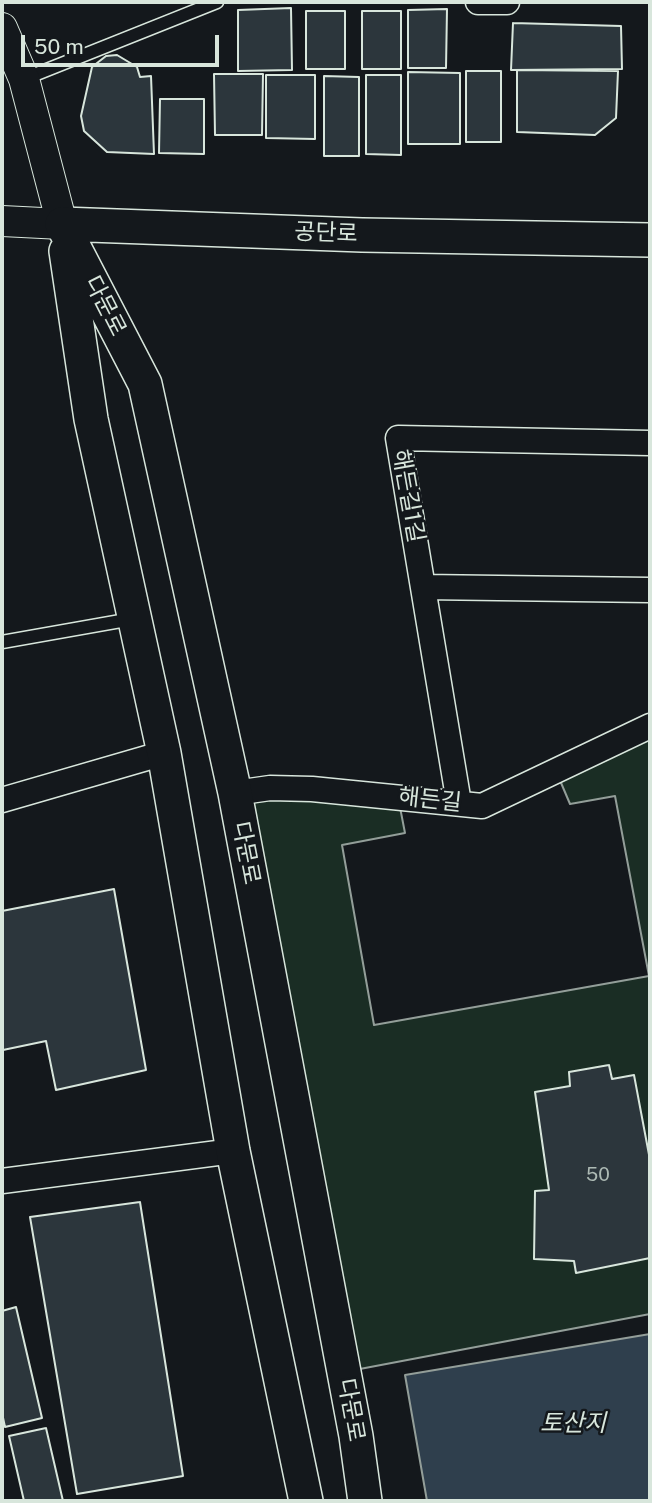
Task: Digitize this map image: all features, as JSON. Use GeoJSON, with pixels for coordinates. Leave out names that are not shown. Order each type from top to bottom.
{"type":"FeatureCollection","features":[{"type":"Feature","properties":{"kind":"main road","name":"공단로"},"geometry":{"type":"LineString","coordinates":[[62,224],[362,235],[650,240]]}},
{"type":"Feature","properties":{"kind":"main road","name":"다문로"},"geometry":{"type":"LineString","coordinates":[[62,224],[92,419],[164,753],[233,1151],[306,1501]]}},
{"type":"Feature","properties":{"kind":"main road","name":"다문로"},"geometry":{"type":"LineString","coordinates":[[62,224],[145,384],[235,793],[356,1436],[365,1501]]}},
{"type":"Feature","properties":{"kind":"street"},"geometry":{"type":"LineString","coordinates":[[469,2],[506,2]]}},
{"type":"Feature","properties":{"kind":"street","name":"다문로"},"geometry":{"type":"LineString","coordinates":[[2,28],[24,79],[62,224]]}},
{"type":"Feature","properties":{"kind":"street","name":"공단로"},"geometry":{"type":"LineString","coordinates":[[2,221],[62,224]]}},
{"type":"Feature","properties":{"kind":"street","name":"해든길1길"},"geometry":{"type":"LineString","coordinates":[[459,803],[398,439],[650,443]]}},
{"type":"Feature","properties":{"kind":"street"},"geometry":{"type":"LineString","coordinates":[[423,587],[650,590]]}},
{"type":"Feature","properties":{"kind":"street","name":"해든길"},"geometry":{"type":"LineString","coordinates":[[235,793],[270,788],[312,789],[482,806],[650,726]]}},
{"type":"Feature","properties":{"kind":"street"},"geometry":{"type":"LineString","coordinates":[[2,800],[164,753]]}},
{"type":"Feature","properties":{"kind":"street"},"geometry":{"type":"LineString","coordinates":[[2,1181],[233,1151]]}},
{"type":"Feature","properties":{"kind":"lane"},"geometry":{"type":"LineString","coordinates":[[24,79],[217,2]]}},
{"type":"Feature","properties":{"kind":"lane"},"geometry":{"type":"LineString","coordinates":[[2,642],[136,618]]}},
{"type":"Feature","properties":{"kind":"green space"},"geometry":{"type":"Polygon","coordinates":[[[650,726],[650,1314],[344,1372],[235,793],[398,797],[405,833],[342,845],[374,1025],[649,976],[615,796],[570,804],[556,771],[650,726]]]}},
{"type":"Feature","properties":{"kind":"water","name":"토산지"},"geometry":{"type":"Polygon","coordinates":[[[650,1334],[650,1501],[427,1501],[405,1375],[650,1334]]]}},
{"type":"Feature","properties":{"kind":"building"},"geometry":{"type":"Polygon","coordinates":[[[291,8],[292,70],[238,71],[238,10],[291,8]]]}},
{"type":"Feature","properties":{"kind":"building"},"geometry":{"type":"Polygon","coordinates":[[[447,9],[446,68],[408,68],[408,10],[447,9]]]}},
{"type":"Feature","properties":{"kind":"building"},"geometry":{"type":"Polygon","coordinates":[[[306,11],[345,11],[345,69],[306,69],[306,11]]]}},
{"type":"Feature","properties":{"kind":"building"},"geometry":{"type":"Polygon","coordinates":[[[362,11],[401,11],[401,69],[362,69],[362,11]]]}},
{"type":"Feature","properties":{"kind":"building"},"geometry":{"type":"Polygon","coordinates":[[[513,23],[621,26],[622,69],[511,70],[513,23]]]}},
{"type":"Feature","properties":{"kind":"building"},"geometry":{"type":"Polygon","coordinates":[[[117,55],[137,67],[140,77],[151,76],[154,154],[107,152],[84,131],[81,116],[92,67],[106,56],[117,55]]]}},
{"type":"Feature","properties":{"kind":"building"},"geometry":{"type":"Polygon","coordinates":[[[517,70],[618,71],[616,118],[595,135],[517,132],[517,70]]]}},
{"type":"Feature","properties":{"kind":"building"},"geometry":{"type":"Polygon","coordinates":[[[466,71],[501,71],[501,142],[466,142],[466,71]]]}},
{"type":"Feature","properties":{"kind":"building"},"geometry":{"type":"Polygon","coordinates":[[[408,72],[460,73],[460,144],[408,144],[408,72]]]}},
{"type":"Feature","properties":{"kind":"building"},"geometry":{"type":"Polygon","coordinates":[[[214,74],[263,74],[262,135],[215,135],[214,74]]]}},
{"type":"Feature","properties":{"kind":"building"},"geometry":{"type":"Polygon","coordinates":[[[266,75],[315,75],[315,139],[266,138],[266,75]]]}},
{"type":"Feature","properties":{"kind":"building"},"geometry":{"type":"Polygon","coordinates":[[[366,75],[401,75],[401,155],[366,154],[366,75]]]}},
{"type":"Feature","properties":{"kind":"building"},"geometry":{"type":"Polygon","coordinates":[[[324,76],[359,77],[359,156],[324,156],[324,76]]]}},
{"type":"Feature","properties":{"kind":"building"},"geometry":{"type":"Polygon","coordinates":[[[160,99],[204,99],[204,154],[159,153],[160,99]]]}},
{"type":"Feature","properties":{"kind":"building"},"geometry":{"type":"Polygon","coordinates":[[[114,889],[146,1070],[56,1090],[46,1041],[3,1050],[2,911],[114,889]]]}},
{"type":"Feature","properties":{"kind":"building"},"geometry":{"type":"Polygon","coordinates":[[[609,1065],[612,1079],[634,1075],[650,1160],[650,1258],[576,1273],[574,1261],[534,1259],[535,1191],[549,1190],[535,1092],[570,1086],[569,1072],[609,1065]]]}},
{"type":"Feature","properties":{"kind":"building"},"geometry":{"type":"Polygon","coordinates":[[[140,1202],[183,1476],[77,1494],[30,1217],[140,1202]]]}},
{"type":"Feature","properties":{"kind":"building"},"geometry":{"type":"Polygon","coordinates":[[[16,1307],[42,1418],[5,1427],[2,1413],[2,1311],[16,1307]]]}},
{"type":"Feature","properties":{"kind":"building"},"geometry":{"type":"Polygon","coordinates":[[[46,1428],[63,1501],[24,1501],[9,1436],[46,1428]]]}}]}
